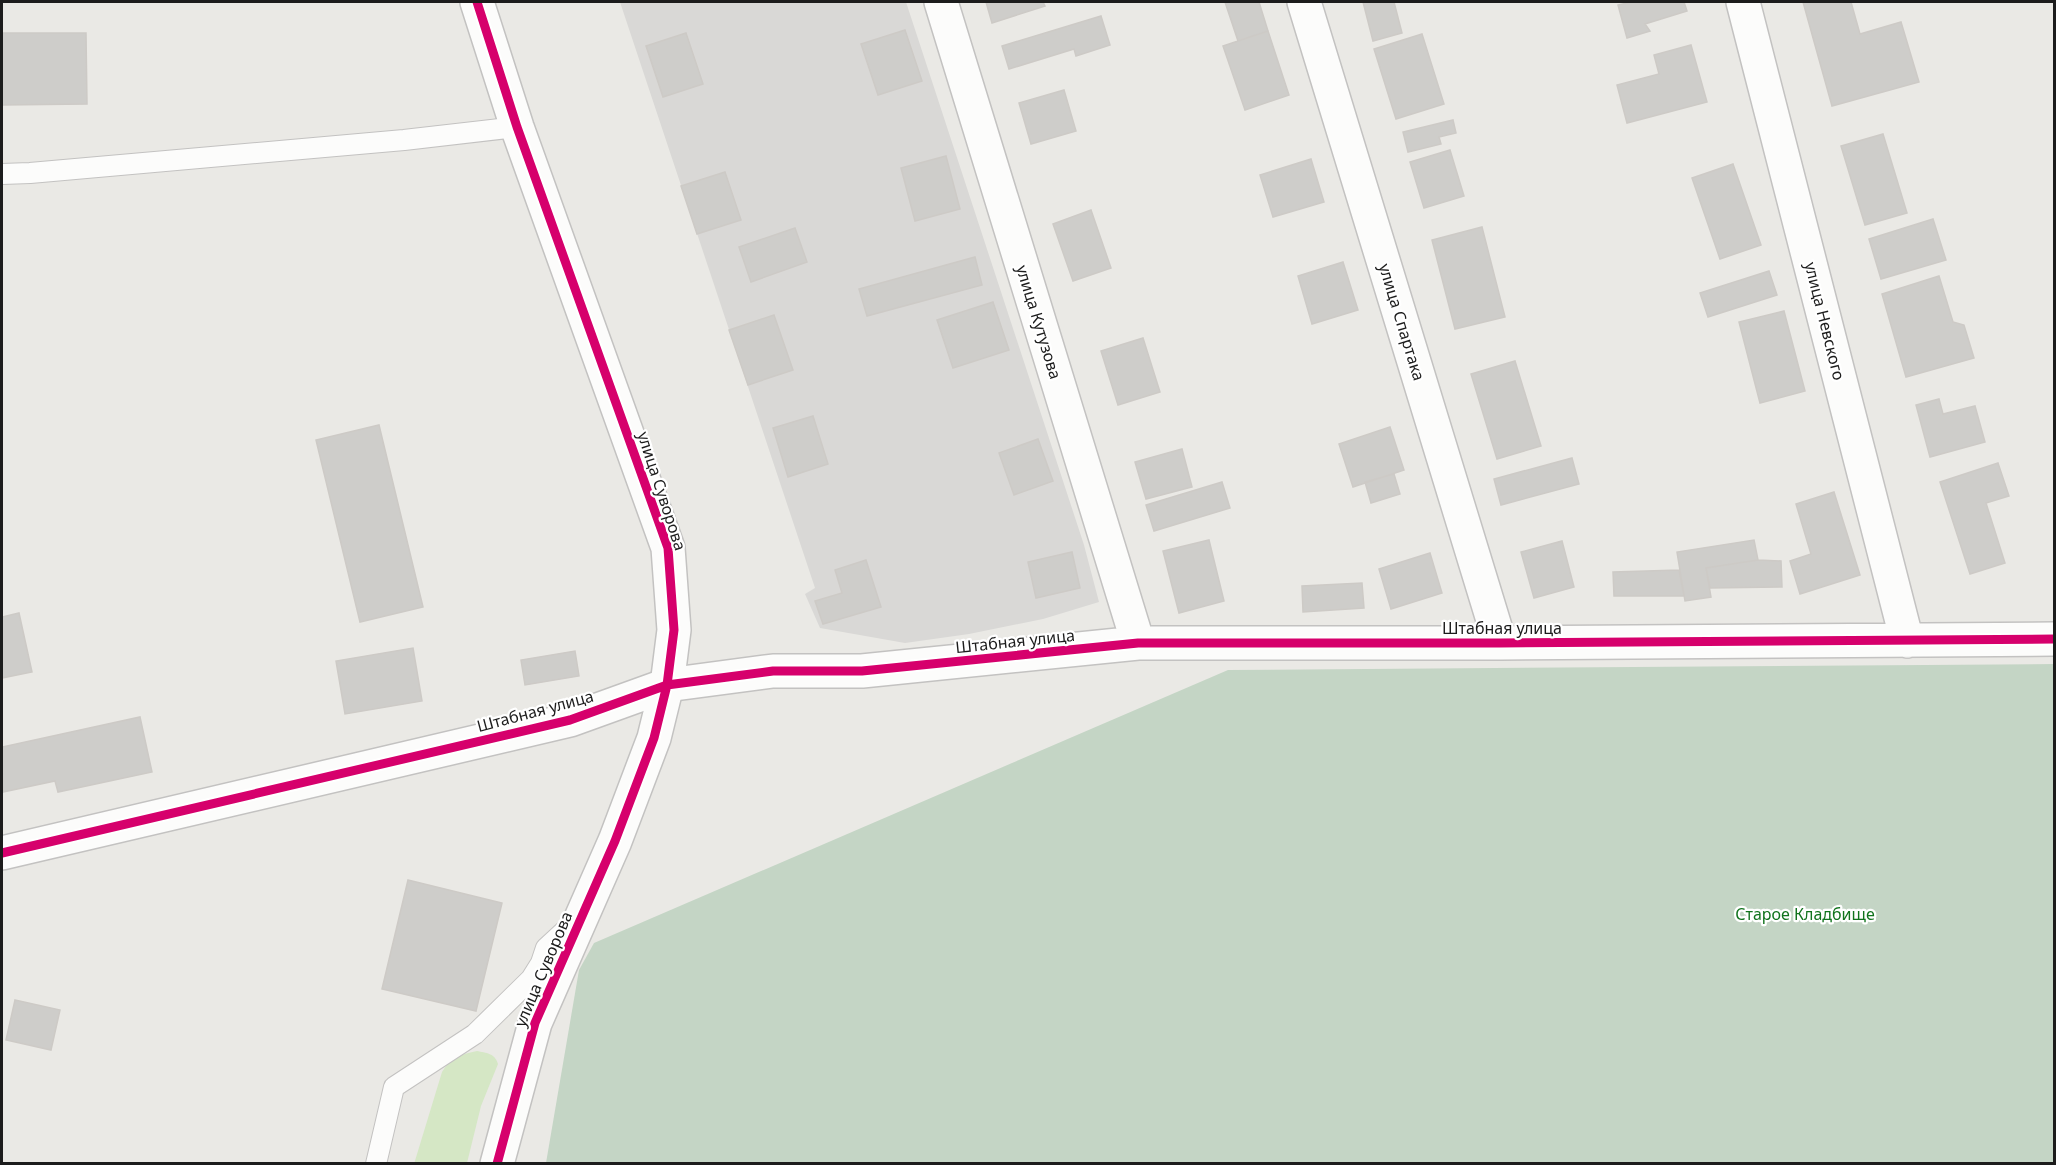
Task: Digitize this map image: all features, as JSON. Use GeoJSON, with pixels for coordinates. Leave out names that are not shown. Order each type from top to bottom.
{"type":"FeatureCollection","features":[{"type":"Feature","properties":{"kind":"street","name":"улица Суворова"},"geometry":{"type":"LineString","coordinates":[[477,2],[517,127],[668,548],[674,630],[667,685],[654,738],[615,841],[535,1023],[497,1164]]}},
{"type":"Feature","properties":{"kind":"street","name":"улица Кутузова"},"geometry":{"type":"LineString","coordinates":[[941,2],[1138,644]]}},
{"type":"Feature","properties":{"kind":"street","name":"улица Спартака"},"geometry":{"type":"LineString","coordinates":[[1304,2],[1500,643]]}},
{"type":"Feature","properties":{"kind":"street","name":"улица Невского"},"geometry":{"type":"LineString","coordinates":[[1743,2],[1907,641]]}},
{"type":"Feature","properties":{"kind":"street","name":"Штабная улица"},"geometry":{"type":"LineString","coordinates":[[2,853],[570,720],[667,685],[773,671],[862,671],[1138,644],[2055,639]]}},
{"type":"Feature","properties":{"kind":"lane"},"geometry":{"type":"LineString","coordinates":[[2,174],[404,140],[517,127]]}},
{"type":"Feature","properties":{"kind":"lane"},"geometry":{"type":"LineString","coordinates":[[376,1164],[394,1087],[475,1034],[531,979],[541,963],[546,948],[582,914]]}},
{"type":"Feature","properties":{"kind":"shaded area"},"geometry":{"type":"Polygon","coordinates":[[[620,2],[906,2],[1084,545],[1099,602],[1043,619],[969,634],[905,643],[820,628],[805,594],[815,588],[620,2]]]}},
{"type":"Feature","properties":{"kind":"green space","name":"Старое Кладбище"},"geometry":{"type":"Polygon","coordinates":[[[2054,664],[2054,1163],[546,1163],[579,970],[594,943],[1228,670],[2054,664]]]}},
{"type":"Feature","properties":{"kind":"green space"},"geometry":{"type":"Polygon","coordinates":[[[477,1051],[492,1056],[498,1064],[481,1106],[467,1163],[414,1164],[442,1072],[457,1057],[477,1051]]]}},
{"type":"Feature","properties":{"kind":"building"},"geometry":{"type":"Polygon","coordinates":[[[986,2],[1043,2],[1045,6],[992,23],[986,2]]]}},
{"type":"Feature","properties":{"kind":"building"},"geometry":{"type":"Polygon","coordinates":[[[1225,2],[1259,2],[1268,31],[1238,41],[1225,2]]]}},
{"type":"Feature","properties":{"kind":"building"},"geometry":{"type":"Polygon","coordinates":[[[1363,2],[1394,2],[1402,33],[1373,41],[1363,2]]]}},
{"type":"Feature","properties":{"kind":"building"},"geometry":{"type":"Polygon","coordinates":[[[1631,2],[1684,2],[1687,11],[1645,24],[1650,31],[1627,38],[1618,5],[1631,2]]]}},
{"type":"Feature","properties":{"kind":"building"},"geometry":{"type":"Polygon","coordinates":[[[1803,2],[1851,2],[1860,34],[1901,22],[1919,82],[1832,106],[1803,2]]]}},
{"type":"Feature","properties":{"kind":"building"},"geometry":{"type":"Polygon","coordinates":[[[1101,16],[1110,45],[1076,56],[1074,49],[1009,69],[1002,46],[1101,16]]]}},
{"type":"Feature","properties":{"kind":"building"},"geometry":{"type":"Polygon","coordinates":[[[905,30],[922,81],[878,95],[861,44],[905,30]]]}},
{"type":"Feature","properties":{"kind":"building"},"geometry":{"type":"Polygon","coordinates":[[[1268,31],[1289,95],[1245,110],[1223,46],[1268,31]]]}},
{"type":"Feature","properties":{"kind":"building"},"geometry":{"type":"Polygon","coordinates":[[[2,33],[86,33],[87,104],[2,105],[2,33]]]}},
{"type":"Feature","properties":{"kind":"building"},"geometry":{"type":"Polygon","coordinates":[[[686,33],[703,84],[663,97],[646,46],[686,33]]]}},
{"type":"Feature","properties":{"kind":"building"},"geometry":{"type":"Polygon","coordinates":[[[1422,34],[1444,104],[1396,119],[1374,49],[1422,34]]]}},
{"type":"Feature","properties":{"kind":"building"},"geometry":{"type":"Polygon","coordinates":[[[1691,45],[1707,102],[1627,123],[1617,85],[1659,74],[1654,55],[1691,45]]]}},
{"type":"Feature","properties":{"kind":"building"},"geometry":{"type":"Polygon","coordinates":[[[1064,90],[1076,131],[1031,144],[1019,103],[1064,90]]]}},
{"type":"Feature","properties":{"kind":"building"},"geometry":{"type":"Polygon","coordinates":[[[1453,120],[1456,133],[1439,137],[1441,144],[1408,152],[1403,132],[1453,120]]]}},
{"type":"Feature","properties":{"kind":"building"},"geometry":{"type":"Polygon","coordinates":[[[1883,134],[1907,213],[1865,225],[1841,146],[1883,134]]]}},
{"type":"Feature","properties":{"kind":"building"},"geometry":{"type":"Polygon","coordinates":[[[1450,150],[1464,196],[1424,208],[1410,162],[1450,150]]]}},
{"type":"Feature","properties":{"kind":"building"},"geometry":{"type":"Polygon","coordinates":[[[946,156],[960,209],[915,221],[901,168],[946,156]]]}},
{"type":"Feature","properties":{"kind":"building"},"geometry":{"type":"Polygon","coordinates":[[[1311,159],[1324,202],[1273,217],[1260,175],[1311,159]]]}},
{"type":"Feature","properties":{"kind":"building"},"geometry":{"type":"Polygon","coordinates":[[[1733,164],[1761,245],[1720,259],[1692,178],[1733,164]]]}},
{"type":"Feature","properties":{"kind":"building"},"geometry":{"type":"Polygon","coordinates":[[[725,172],[741,220],[697,234],[681,186],[725,172]]]}},
{"type":"Feature","properties":{"kind":"building"},"geometry":{"type":"Polygon","coordinates":[[[1091,210],[1111,268],[1073,281],[1053,224],[1091,210]]]}},
{"type":"Feature","properties":{"kind":"building"},"geometry":{"type":"Polygon","coordinates":[[[1933,219],[1946,260],[1881,279],[1869,239],[1933,219]]]}},
{"type":"Feature","properties":{"kind":"building"},"geometry":{"type":"Polygon","coordinates":[[[1482,227],[1505,317],[1455,329],[1432,240],[1482,227]]]}},
{"type":"Feature","properties":{"kind":"building"},"geometry":{"type":"Polygon","coordinates":[[[795,228],[807,262],[751,282],[739,247],[795,228]]]}},
{"type":"Feature","properties":{"kind":"building"},"geometry":{"type":"Polygon","coordinates":[[[975,257],[982,285],[867,316],[859,289],[975,257]]]}},
{"type":"Feature","properties":{"kind":"building"},"geometry":{"type":"Polygon","coordinates":[[[1343,262],[1358,310],[1312,324],[1298,276],[1343,262]]]}},
{"type":"Feature","properties":{"kind":"building"},"geometry":{"type":"Polygon","coordinates":[[[1769,271],[1777,295],[1708,317],[1700,293],[1769,271]]]}},
{"type":"Feature","properties":{"kind":"building"},"geometry":{"type":"Polygon","coordinates":[[[1939,276],[1953,322],[1964,325],[1974,358],[1906,377],[1882,294],[1939,276]]]}},
{"type":"Feature","properties":{"kind":"building"},"geometry":{"type":"Polygon","coordinates":[[[993,302],[1009,350],[953,368],[937,320],[993,302]]]}},
{"type":"Feature","properties":{"kind":"building"},"geometry":{"type":"Polygon","coordinates":[[[1784,311],[1805,391],[1760,403],[1739,322],[1784,311]]]}},
{"type":"Feature","properties":{"kind":"building"},"geometry":{"type":"Polygon","coordinates":[[[774,315],[793,370],[748,385],[729,330],[774,315]]]}},
{"type":"Feature","properties":{"kind":"building"},"geometry":{"type":"Polygon","coordinates":[[[1143,338],[1160,392],[1118,405],[1101,351],[1143,338]]]}},
{"type":"Feature","properties":{"kind":"building"},"geometry":{"type":"Polygon","coordinates":[[[1515,361],[1541,446],[1497,459],[1471,374],[1515,361]]]}},
{"type":"Feature","properties":{"kind":"building"},"geometry":{"type":"Polygon","coordinates":[[[1939,399],[1943,414],[1975,406],[1985,442],[1930,457],[1916,405],[1939,399]]]}},
{"type":"Feature","properties":{"kind":"building"},"geometry":{"type":"Polygon","coordinates":[[[813,416],[828,464],[788,477],[773,428],[813,416]]]}},
{"type":"Feature","properties":{"kind":"building"},"geometry":{"type":"Polygon","coordinates":[[[379,425],[423,607],[360,622],[316,440],[379,425]]]}},
{"type":"Feature","properties":{"kind":"building"},"geometry":{"type":"Polygon","coordinates":[[[1390,427],[1404,470],[1353,487],[1339,444],[1390,427]]]}},
{"type":"Feature","properties":{"kind":"building"},"geometry":{"type":"Polygon","coordinates":[[[1038,439],[1053,481],[1014,495],[999,453],[1038,439]]]}},
{"type":"Feature","properties":{"kind":"building"},"geometry":{"type":"Polygon","coordinates":[[[1182,449],[1192,487],[1146,499],[1135,462],[1182,449]]]}},
{"type":"Feature","properties":{"kind":"building"},"geometry":{"type":"Polygon","coordinates":[[[1572,458],[1579,484],[1501,505],[1494,479],[1572,458]]]}},
{"type":"Feature","properties":{"kind":"building"},"geometry":{"type":"Polygon","coordinates":[[[1998,463],[2009,496],[1986,503],[2005,563],[1970,574],[1940,482],[1998,463]]]}},
{"type":"Feature","properties":{"kind":"building"},"geometry":{"type":"Polygon","coordinates":[[[1394,474],[1400,494],[1371,503],[1365,482],[1394,474]]]}},
{"type":"Feature","properties":{"kind":"building"},"geometry":{"type":"Polygon","coordinates":[[[1222,482],[1230,508],[1154,531],[1146,505],[1222,482]]]}},
{"type":"Feature","properties":{"kind":"building"},"geometry":{"type":"Polygon","coordinates":[[[1834,492],[1860,575],[1800,594],[1790,561],[1811,554],[1796,504],[1834,492]]]}},
{"type":"Feature","properties":{"kind":"building"},"geometry":{"type":"Polygon","coordinates":[[[1209,540],[1224,601],[1179,613],[1163,551],[1209,540]]]}},
{"type":"Feature","properties":{"kind":"building"},"geometry":{"type":"Polygon","coordinates":[[[1754,540],[1758,560],[1706,568],[1711,597],[1685,601],[1677,552],[1754,540]]]}},
{"type":"Feature","properties":{"kind":"building"},"geometry":{"type":"Polygon","coordinates":[[[1562,541],[1574,587],[1534,598],[1521,552],[1562,541]]]}},
{"type":"Feature","properties":{"kind":"building"},"geometry":{"type":"Polygon","coordinates":[[[1072,552],[1080,588],[1036,598],[1028,562],[1072,552]]]}},
{"type":"Feature","properties":{"kind":"building"},"geometry":{"type":"Polygon","coordinates":[[[1430,553],[1442,593],[1391,609],[1379,569],[1430,553]]]}},
{"type":"Feature","properties":{"kind":"building"},"geometry":{"type":"Polygon","coordinates":[[[866,560],[881,607],[823,624],[815,601],[842,593],[835,570],[866,560]]]}},
{"type":"Feature","properties":{"kind":"building"},"geometry":{"type":"Polygon","coordinates":[[[1758,560],[1781,561],[1782,587],[1710,588],[1706,568],[1758,560]]]}},
{"type":"Feature","properties":{"kind":"building"},"geometry":{"type":"Polygon","coordinates":[[[1679,570],[1684,596],[1614,596],[1613,572],[1679,570]]]}},
{"type":"Feature","properties":{"kind":"building"},"geometry":{"type":"Polygon","coordinates":[[[1362,583],[1364,608],[1303,612],[1302,586],[1362,583]]]}},
{"type":"Feature","properties":{"kind":"building"},"geometry":{"type":"Polygon","coordinates":[[[19,613],[32,672],[2,678],[2,617],[19,613]]]}},
{"type":"Feature","properties":{"kind":"building"},"geometry":{"type":"Polygon","coordinates":[[[413,648],[422,701],[345,714],[336,661],[413,648]]]}},
{"type":"Feature","properties":{"kind":"building"},"geometry":{"type":"Polygon","coordinates":[[[575,651],[579,676],[525,685],[521,660],[575,651]]]}},
{"type":"Feature","properties":{"kind":"building"},"geometry":{"type":"Polygon","coordinates":[[[140,717],[152,772],[58,792],[55,781],[3,792],[2,747],[140,717]]]}},
{"type":"Feature","properties":{"kind":"building"},"geometry":{"type":"Polygon","coordinates":[[[408,880],[502,903],[476,1011],[382,989],[408,880]]]}},
{"type":"Feature","properties":{"kind":"building"},"geometry":{"type":"Polygon","coordinates":[[[15,1000],[60,1010],[51,1050],[6,1040],[15,1000]]]}},
{"type":"Feature","properties":{"kind":"cycle path"},"geometry":{"type":"LineString","coordinates":[[477,2],[517,127],[668,548],[674,630],[667,685],[654,738],[615,841],[535,1023],[497,1164]]}},
{"type":"Feature","properties":{"kind":"cycle path"},"geometry":{"type":"LineString","coordinates":[[2,853],[570,720],[667,685],[773,671],[862,671],[1138,643],[2054,639]]}}]}
